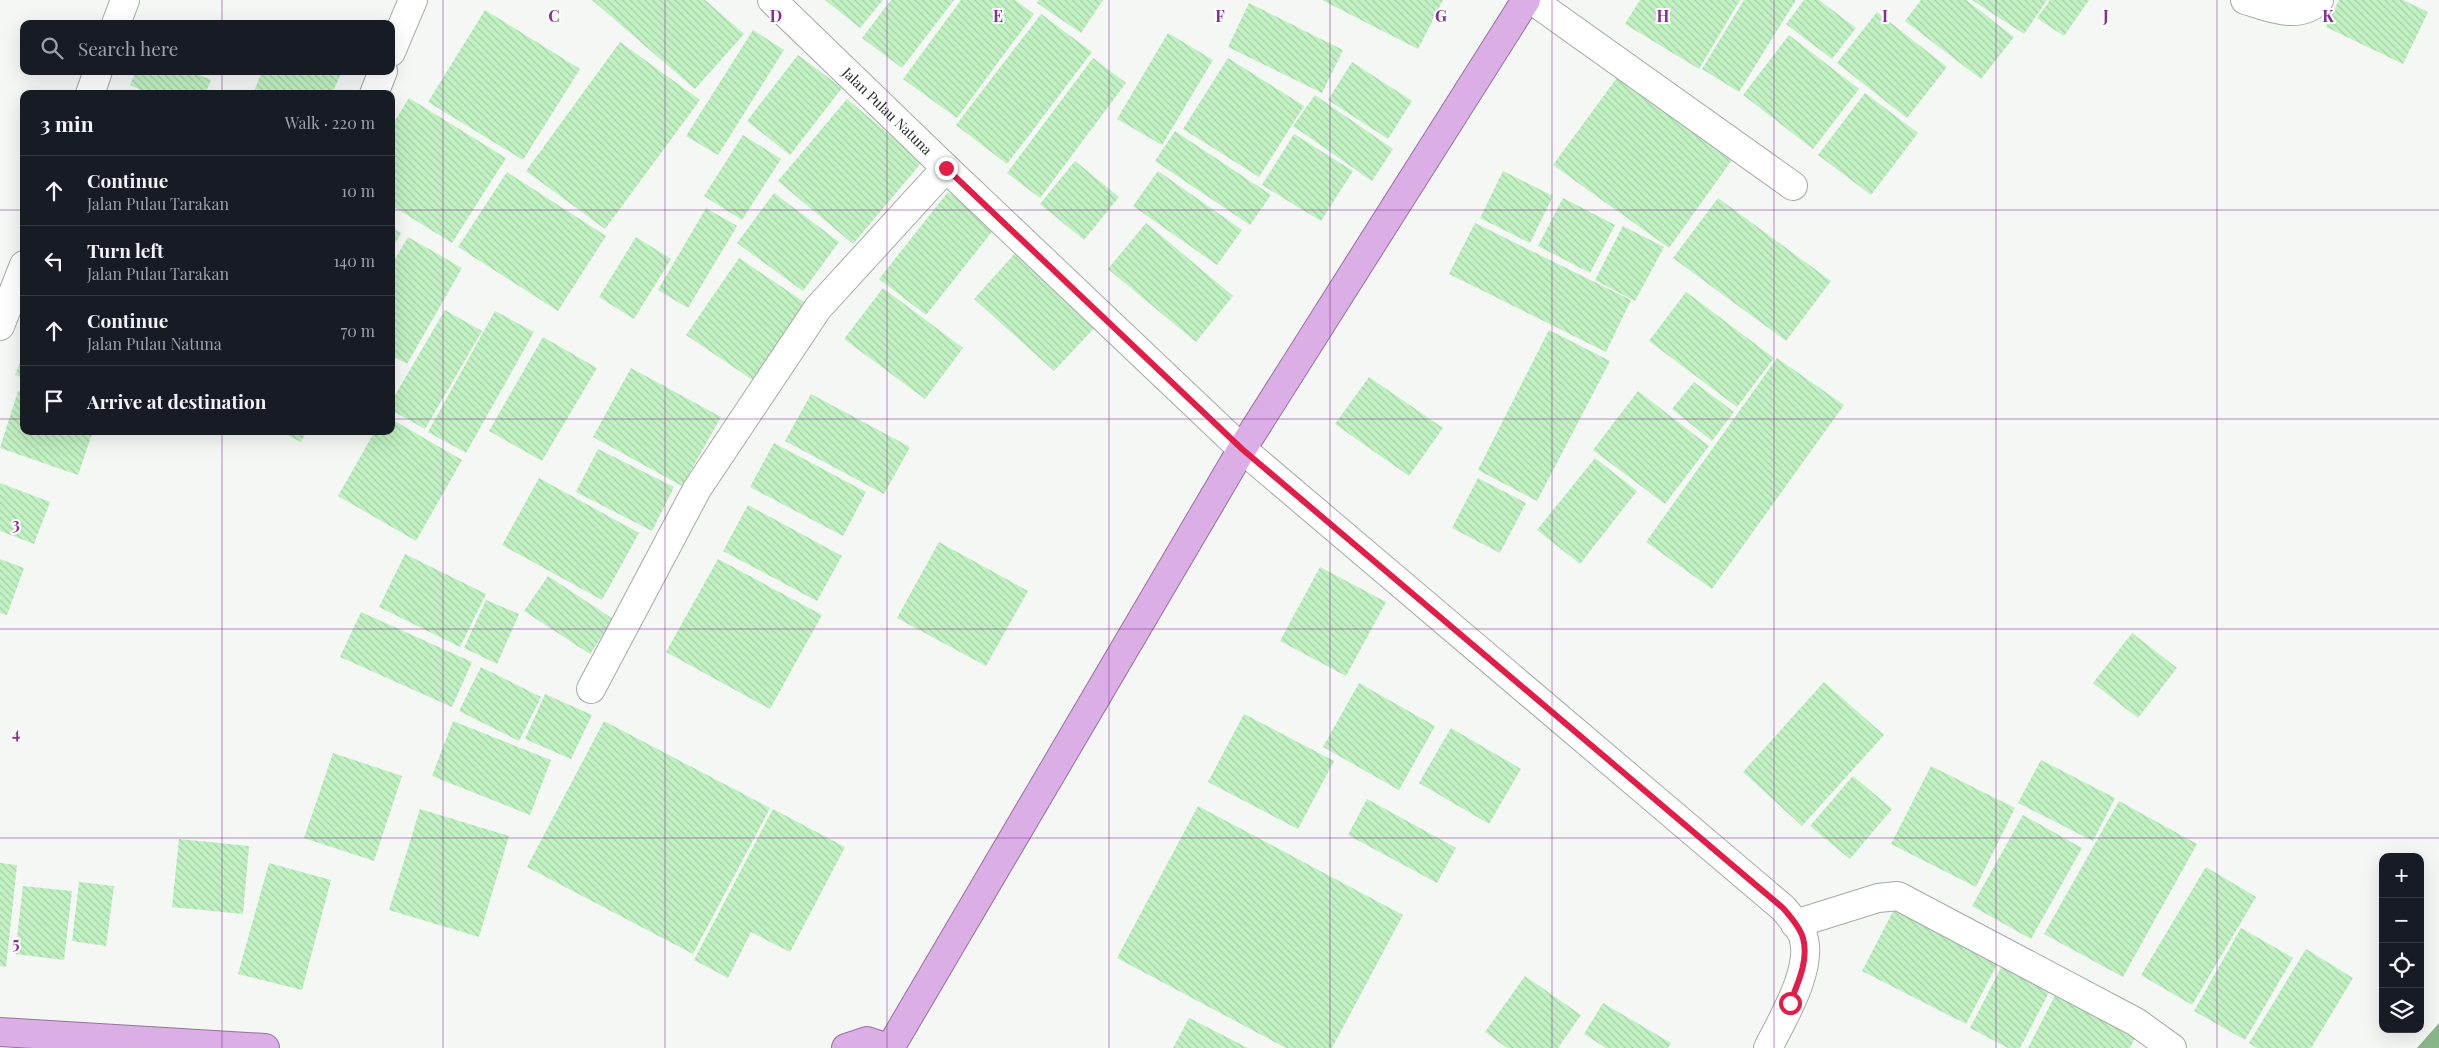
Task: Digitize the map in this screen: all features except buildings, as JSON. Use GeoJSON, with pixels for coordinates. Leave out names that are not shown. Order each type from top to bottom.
{"type":"FeatureCollection","features":[{"type":"Feature","properties":{"kind":"highway"},"geometry":{"type":"LineString","coordinates":[[846,1048],[867,1041],[889,1048],[1242,449],[1526,0]]}},
{"type":"Feature","properties":{"kind":"highway"},"geometry":{"type":"LineString","coordinates":[[0,1032],[264,1048]]}},
{"type":"Feature","properties":{"kind":"street"},"geometry":{"type":"LineString","coordinates":[[118,20],[125,0]]}},
{"type":"Feature","properties":{"kind":"street"},"geometry":{"type":"LineString","coordinates":[[395,43],[413,0]]}},
{"type":"Feature","properties":{"kind":"street","name":"Jalan Pulau Natuna"},"geometry":{"type":"LineString","coordinates":[[772,0],[1242,449],[1783,908],[1803,937],[1802,975],[1768,1048]]}},
{"type":"Feature","properties":{"kind":"street"},"geometry":{"type":"LineString","coordinates":[[1532,0],[1793,186]]}},
{"type":"Feature","properties":{"kind":"street"},"geometry":{"type":"LineString","coordinates":[[2245,0],[2279,10],[2292,11],[2305,9],[2319,0]]}},
{"type":"Feature","properties":{"kind":"street"},"geometry":{"type":"LineString","coordinates":[[91,90],[97,75]]}},
{"type":"Feature","properties":{"kind":"street"},"geometry":{"type":"LineString","coordinates":[[376,90],[381,75]]}},
{"type":"Feature","properties":{"kind":"street"},"geometry":{"type":"LineString","coordinates":[[591,689],[697,489],[818,308],[946,168]]}},
{"type":"Feature","properties":{"kind":"street"},"geometry":{"type":"LineString","coordinates":[[0,326],[20,274]]}},
{"type":"Feature","properties":{"kind":"street"},"geometry":{"type":"LineString","coordinates":[[1795,924],[1878,898],[1898,896],[2136,1022],[2172,1048]]}},
{"type":"Feature","properties":{"kind":"shaded area"},"geometry":{"type":"Polygon","coordinates":[[[2439,1023],[2439,1048],[2417,1048],[2439,1023]]]}},
{"type":"Feature","properties":{"kind":"route"},"geometry":{"type":"LineString","coordinates":[[946,168],[1242,449],[1783,908],[1803,937],[1802,975],[1790,1003]]}}]}
